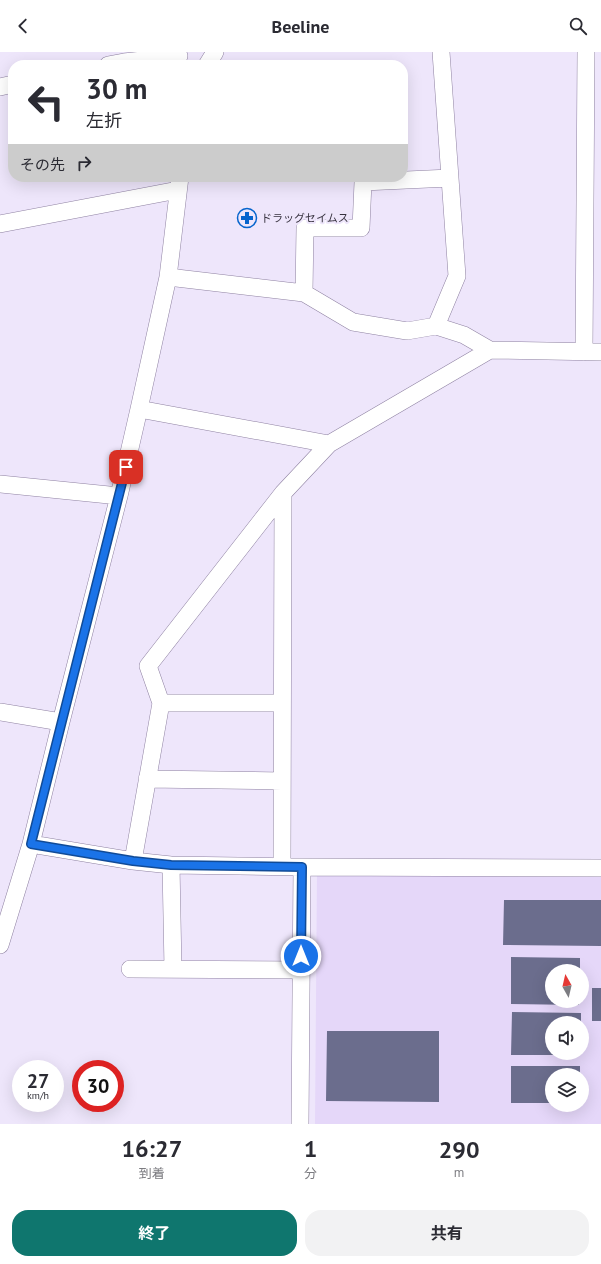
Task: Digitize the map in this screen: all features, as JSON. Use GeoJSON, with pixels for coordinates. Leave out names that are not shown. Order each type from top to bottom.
{"type":"FeatureCollection","features":[{"type":"Feature","properties":{"kind":"street"},"geometry":{"type":"LineString","coordinates":[[436,326],[457,276],[441,52]]}},
{"type":"Feature","properties":{"kind":"street"},"geometry":{"type":"LineString","coordinates":[[584,352],[586,52]]}},
{"type":"Feature","properties":{"kind":"street"},"geometry":{"type":"LineString","coordinates":[[152,60],[180,58]]}},
{"type":"Feature","properties":{"kind":"street"},"geometry":{"type":"LineString","coordinates":[[408,180],[450,178]]}},
{"type":"Feature","properties":{"kind":"street"},"geometry":{"type":"LineString","coordinates":[[304,293],[305,228],[361,228],[363,182]]}},
{"type":"Feature","properties":{"kind":"street"},"geometry":{"type":"LineString","coordinates":[[0,224],[179,183],[168,277],[140,409],[31,844],[1,940]]}},
{"type":"Feature","properties":{"kind":"street"},"geometry":{"type":"LineString","coordinates":[[168,277],[304,293],[353,322],[407,331],[436,326],[464,334],[490,350],[601,352]]}},
{"type":"Feature","properties":{"kind":"street"},"geometry":{"type":"LineString","coordinates":[[133,861],[161,703],[148,666],[282,493],[329,444],[490,350]]}},
{"type":"Feature","properties":{"kind":"street"},"geometry":{"type":"LineString","coordinates":[[140,409],[329,444]]}},
{"type":"Feature","properties":{"kind":"street"},"geometry":{"type":"LineString","coordinates":[[0,484],[119,496]]}},
{"type":"Feature","properties":{"kind":"street"},"geometry":{"type":"LineString","coordinates":[[282,493],[282,866]]}},
{"type":"Feature","properties":{"kind":"street"},"geometry":{"type":"LineString","coordinates":[[161,703],[282,703]]}},
{"type":"Feature","properties":{"kind":"street"},"geometry":{"type":"LineString","coordinates":[[0,712],[61,722]]}},
{"type":"Feature","properties":{"kind":"street"},"geometry":{"type":"LineString","coordinates":[[147,779],[282,781]]}},
{"type":"Feature","properties":{"kind":"street"},"geometry":{"type":"LineString","coordinates":[[31,844],[133,861],[171,865],[601,868]]}},
{"type":"Feature","properties":{"kind":"street"},"geometry":{"type":"LineString","coordinates":[[171,865],[173,969]]}},
{"type":"Feature","properties":{"kind":"street"},"geometry":{"type":"LineString","coordinates":[[300,1124],[302,867]]}},
{"type":"Feature","properties":{"kind":"street"},"geometry":{"type":"LineString","coordinates":[[130,969],[301,970]]}},
{"type":"Feature","properties":{"kind":"shaded area"},"geometry":{"type":"Polygon","coordinates":[[[317,872],[601,875],[601,1124],[315,1124],[317,872]]]}},
{"type":"Feature","properties":{"kind":"building"},"geometry":{"type":"Polygon","coordinates":[[[504,900],[601,900],[601,946],[503,945],[504,900]]]}},
{"type":"Feature","properties":{"kind":"building"},"geometry":{"type":"Polygon","coordinates":[[[511,957],[580,958],[580,964],[545,964],[545,1004],[511,1004],[511,957]]]}},
{"type":"Feature","properties":{"kind":"building"},"geometry":{"type":"Polygon","coordinates":[[[592,988],[601,988],[601,1021],[592,1021],[592,988]]]}},
{"type":"Feature","properties":{"kind":"building"},"geometry":{"type":"Polygon","coordinates":[[[512,1012],[581,1013],[581,1016],[545,1016],[545,1055],[511,1055],[512,1012]]]}},
{"type":"Feature","properties":{"kind":"building"},"geometry":{"type":"Polygon","coordinates":[[[327,1031],[439,1031],[439,1102],[326,1101],[327,1031]]]}},
{"type":"Feature","properties":{"kind":"building"},"geometry":{"type":"Polygon","coordinates":[[[511,1066],[580,1066],[580,1068],[545,1068],[545,1103],[511,1103],[511,1066]]]}},
{"type":"Feature","properties":{"kind":"place","name":"ドラッグセイムス"},"geometry":{"type":"Point","coordinates":[247,218]}},
{"type":"Feature","properties":{"kind":"route"},"geometry":{"type":"LineString","coordinates":[[126,467],[31,844],[133,861],[171,865],[302,867],[301,956]]}}]}
